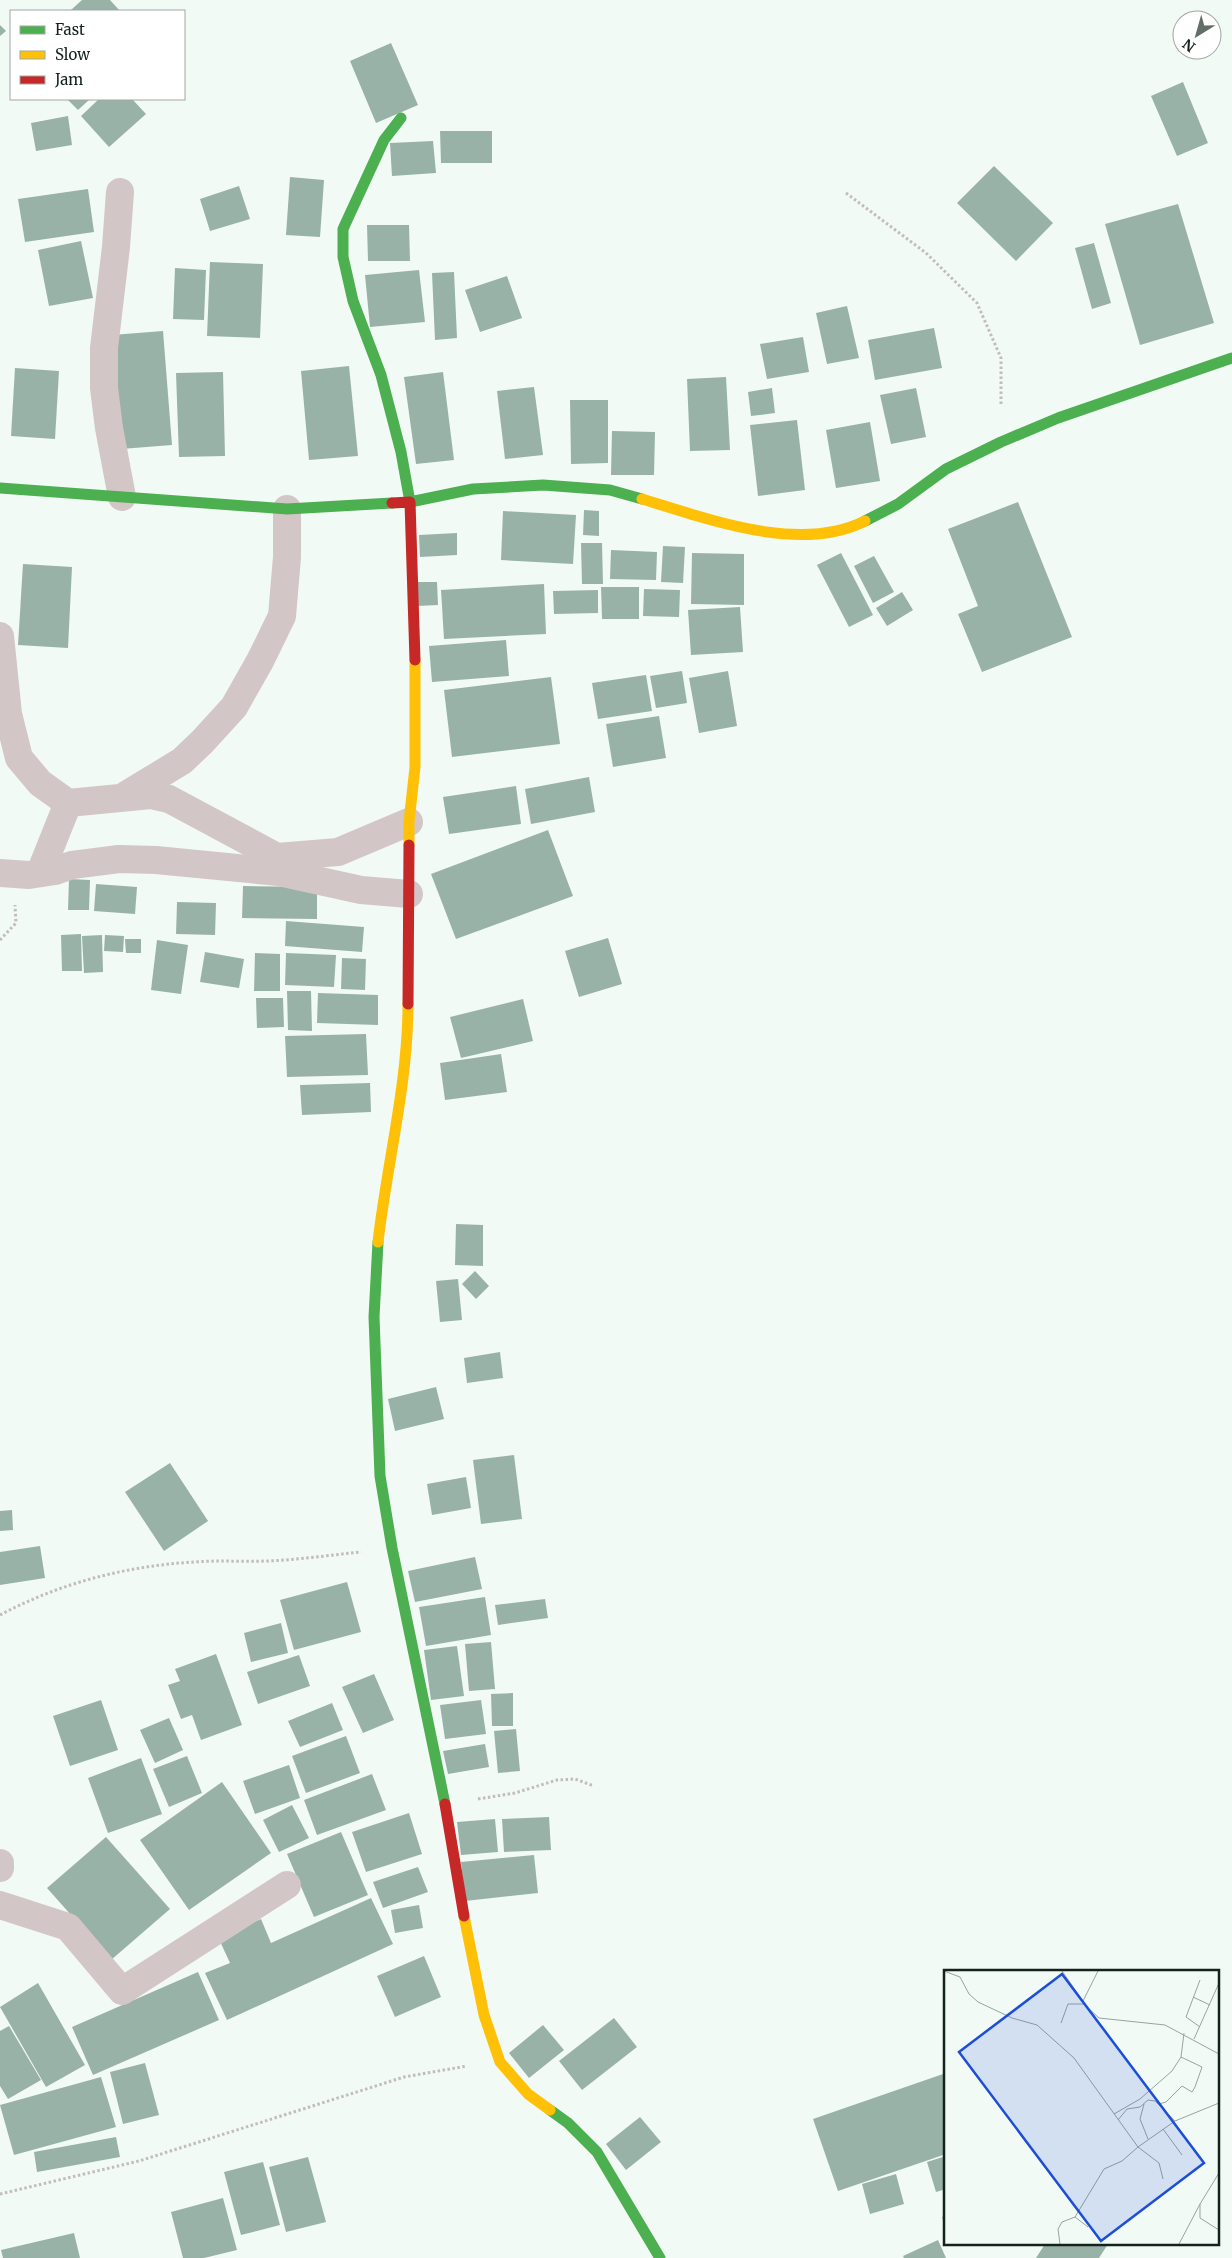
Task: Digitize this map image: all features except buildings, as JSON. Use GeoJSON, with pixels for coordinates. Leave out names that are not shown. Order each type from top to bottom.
{"type":"FeatureCollection","features":[{"type":"Feature","properties":{"kind":"street"},"geometry":{"type":"LineString","coordinates":[[401,118],[384,140],[343,229],[343,257],[352,302],[381,375],[401,452],[410,502],[416,676],[414,767],[409,822],[408,1016],[399,1108],[382,1207],[377,1254],[374,1317],[380,1476],[392,1548],[445,1801],[467,1937],[482,2006],[500,2062],[528,2094],[568,2123],[597,2152],[660,2258]]}},
{"type":"Feature","properties":{"kind":"street"},"geometry":{"type":"LineString","coordinates":[[120,192],[116,247],[104,348],[104,388],[109,428],[122,497]]}},
{"type":"Feature","properties":{"kind":"street"},"geometry":{"type":"LineString","coordinates":[[0,488],[287,509],[410,502],[473,489],[533,485],[610,490],[723,523],[800,536],[853,527],[898,504],[946,469],[1001,442],[1058,418],[1232,358]]}},
{"type":"Feature","properties":{"kind":"street"},"geometry":{"type":"LineString","coordinates":[[122,797],[182,761],[234,707],[282,616],[287,557],[287,509]]}},
{"type":"Feature","properties":{"kind":"street"},"geometry":{"type":"LineString","coordinates":[[0,636],[4,711],[19,758],[40,783],[68,803],[151,795],[175,801],[277,857],[338,852],[409,822]]}},
{"type":"Feature","properties":{"kind":"street"},"geometry":{"type":"LineString","coordinates":[[18,874],[68,803]]}},
{"type":"Feature","properties":{"kind":"street"},"geometry":{"type":"LineString","coordinates":[[18,874],[55,871],[72,864],[119,859],[156,860],[279,872],[361,890],[409,894]]}},
{"type":"Feature","properties":{"kind":"street"},"geometry":{"type":"LineString","coordinates":[[0,1863],[0,1868]]}},
{"type":"Feature","properties":{"kind":"street"},"geometry":{"type":"LineString","coordinates":[[0,1905],[68,1927],[122,1991],[287,1885]]}},
{"type":"Feature","properties":{"kind":"path"},"geometry":{"type":"LineString","coordinates":[[846,193],[926,254],[977,304],[1001,358],[1001,442]]}},
{"type":"Feature","properties":{"kind":"path"},"geometry":{"type":"LineString","coordinates":[[0,940],[16,923],[18,874]]}},
{"type":"Feature","properties":{"kind":"path"},"geometry":{"type":"LineString","coordinates":[[0,1615],[26,1601],[60,1587],[110,1572],[193,1562],[268,1561],[392,1548]]}},
{"type":"Feature","properties":{"kind":"path"},"geometry":{"type":"LineString","coordinates":[[445,1801],[486,1799],[508,1795],[534,1789],[557,1780],[575,1779],[594,1786]]}},
{"type":"Feature","properties":{"kind":"path"},"geometry":{"type":"LineString","coordinates":[[0,2194],[139,2161],[404,2077],[500,2062]]}},
{"type":"Feature","properties":{"kind":"traffic: fast"},"geometry":{"type":"LineString","coordinates":[[401,118],[384,140],[343,229],[343,257],[353,301],[381,375],[401,452],[410,502],[473,489],[543,485],[610,490],[642,499]]}},
{"type":"Feature","properties":{"kind":"traffic: fast"},"geometry":{"type":"LineString","coordinates":[[865,521],[898,504],[946,469],[1001,442],[1058,418],[1232,358]]}},
{"type":"Feature","properties":{"kind":"traffic: fast"},"geometry":{"type":"LineString","coordinates":[[0,488],[287,509],[392,503]]}},
{"type":"Feature","properties":{"kind":"traffic: fast"},"geometry":{"type":"LineString","coordinates":[[378,1242],[374,1317],[380,1476],[392,1548],[445,1804]]}},
{"type":"Feature","properties":{"kind":"traffic: fast"},"geometry":{"type":"LineString","coordinates":[[550,2110],[568,2123],[597,2152],[660,2258]]}},
{"type":"Feature","properties":{"kind":"traffic: slow"},"geometry":{"type":"LineString","coordinates":[[642,499],[724,523],[783,534],[812,534],[839,530],[865,521]]}},
{"type":"Feature","properties":{"kind":"traffic: slow"},"geometry":{"type":"LineString","coordinates":[[409,845],[409,822],[415,767],[415,660]]}},
{"type":"Feature","properties":{"kind":"traffic: slow"},"geometry":{"type":"LineString","coordinates":[[378,1242],[405,1064],[408,1004]]}},
{"type":"Feature","properties":{"kind":"traffic: slow"},"geometry":{"type":"LineString","coordinates":[[464,1916],[484,2015],[500,2062],[528,2094],[550,2110]]}},
{"type":"Feature","properties":{"kind":"traffic: jam"},"geometry":{"type":"LineString","coordinates":[[392,503],[410,502],[415,660]]}},
{"type":"Feature","properties":{"kind":"traffic: jam"},"geometry":{"type":"LineString","coordinates":[[408,1004],[409,845]]}},
{"type":"Feature","properties":{"kind":"traffic: jam"},"geometry":{"type":"LineString","coordinates":[[445,1804],[464,1916]]}}]}
